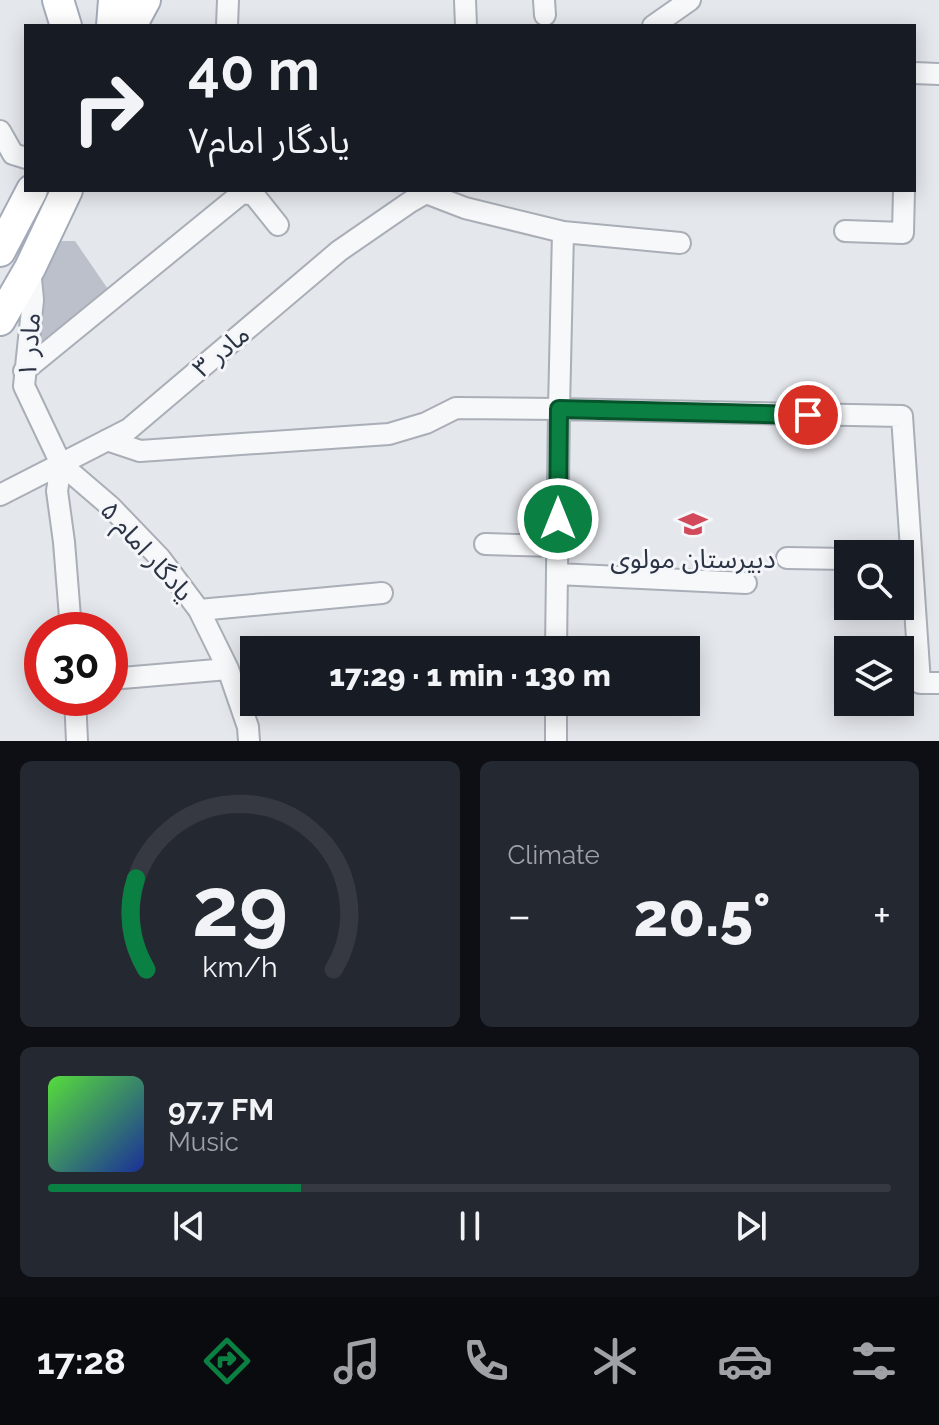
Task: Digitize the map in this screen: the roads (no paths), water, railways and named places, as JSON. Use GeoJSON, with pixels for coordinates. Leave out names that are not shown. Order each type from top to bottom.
{"type":"FeatureCollection","features":[{"type":"Feature","properties":{"kind":"main road"},"geometry":{"type":"LineString","coordinates":[[58,0],[65,24]]}},
{"type":"Feature","properties":{"kind":"main road"},"geometry":{"type":"LineString","coordinates":[[77,24],[79,0]]}},
{"type":"Feature","properties":{"kind":"main road"},"geometry":{"type":"LineString","coordinates":[[112,24],[114,0]]}},
{"type":"Feature","properties":{"kind":"main road"},"geometry":{"type":"LineString","coordinates":[[132,24],[145,0]]}},
{"type":"Feature","properties":{"kind":"main road"},"geometry":{"type":"LineString","coordinates":[[4,235],[31,192]]}},
{"type":"Feature","properties":{"kind":"main road"},"geometry":{"type":"LineString","coordinates":[[0,320],[30,268],[66,192]]}},
{"type":"Feature","properties":{"kind":"street"},"geometry":{"type":"LineString","coordinates":[[227,24],[228,0]]}},
{"type":"Feature","properties":{"kind":"street"},"geometry":{"type":"LineString","coordinates":[[465,0],[466,24]]}},
{"type":"Feature","properties":{"kind":"street"},"geometry":{"type":"LineString","coordinates":[[656,24],[690,0]]}},
{"type":"Feature","properties":{"kind":"street"},"geometry":{"type":"LineString","coordinates":[[916,73],[939,74]]}},
{"type":"Feature","properties":{"kind":"street"},"geometry":{"type":"LineString","coordinates":[[0,131],[13,155]]}},
{"type":"Feature","properties":{"kind":"street","name":"مادر ۳"},"geometry":{"type":"LineString","coordinates":[[0,495],[129,429],[339,251],[427,192]]}},
{"type":"Feature","properties":{"kind":"street"},"geometry":{"type":"LineString","coordinates":[[430,192],[465,208],[563,232],[680,243]]}},
{"type":"Feature","properties":{"kind":"street"},"geometry":{"type":"LineString","coordinates":[[845,231],[903,233],[904,192]]}},
{"type":"Feature","properties":{"kind":"street"},"geometry":{"type":"LineString","coordinates":[[24,371],[242,193],[254,195],[278,225]]}},
{"type":"Feature","properties":{"kind":"street"},"geometry":{"type":"LineString","coordinates":[[556,636],[563,232]]}},
{"type":"Feature","properties":{"kind":"street","name":"مادر ۱"},"geometry":{"type":"LineString","coordinates":[[30,268],[33,300],[24,386],[61,464]]}},
{"type":"Feature","properties":{"kind":"street"},"geometry":{"type":"LineString","coordinates":[[107,440],[140,451],[389,434],[426,423],[456,408],[902,416],[905,540]]}},
{"type":"Feature","properties":{"kind":"street"},"geometry":{"type":"LineString","coordinates":[[61,464],[57,491],[70,612]]}},
{"type":"Feature","properties":{"kind":"street","name":"یادگار امام ۵"},"geometry":{"type":"LineString","coordinates":[[61,464],[110,506],[160,558],[199,610],[228,669],[248,727],[249,741]]}},
{"type":"Feature","properties":{"kind":"street"},"geometry":{"type":"LineString","coordinates":[[485,544],[557,546]]}},
{"type":"Feature","properties":{"kind":"street"},"geometry":{"type":"LineString","coordinates":[[787,558],[834,559]]}},
{"type":"Feature","properties":{"kind":"street"},"geometry":{"type":"LineString","coordinates":[[557,574],[746,583]]}},
{"type":"Feature","properties":{"kind":"street"},"geometry":{"type":"LineString","coordinates":[[199,610],[382,593]]}},
{"type":"Feature","properties":{"kind":"street"},"geometry":{"type":"LineString","coordinates":[[913,620],[920,683],[939,683]]}},
{"type":"Feature","properties":{"kind":"street"},"geometry":{"type":"LineString","coordinates":[[128,677],[228,669]]}},
{"type":"Feature","properties":{"kind":"street"},"geometry":{"type":"LineString","coordinates":[[76,716],[77,741]]}},
{"type":"Feature","properties":{"kind":"street"},"geometry":{"type":"LineString","coordinates":[[556,716],[556,741]]}},
{"type":"Feature","properties":{"kind":"place","name":"دبیرستان مولوی"},"geometry":{"type":"Point","coordinates":[693,524]}}]}
